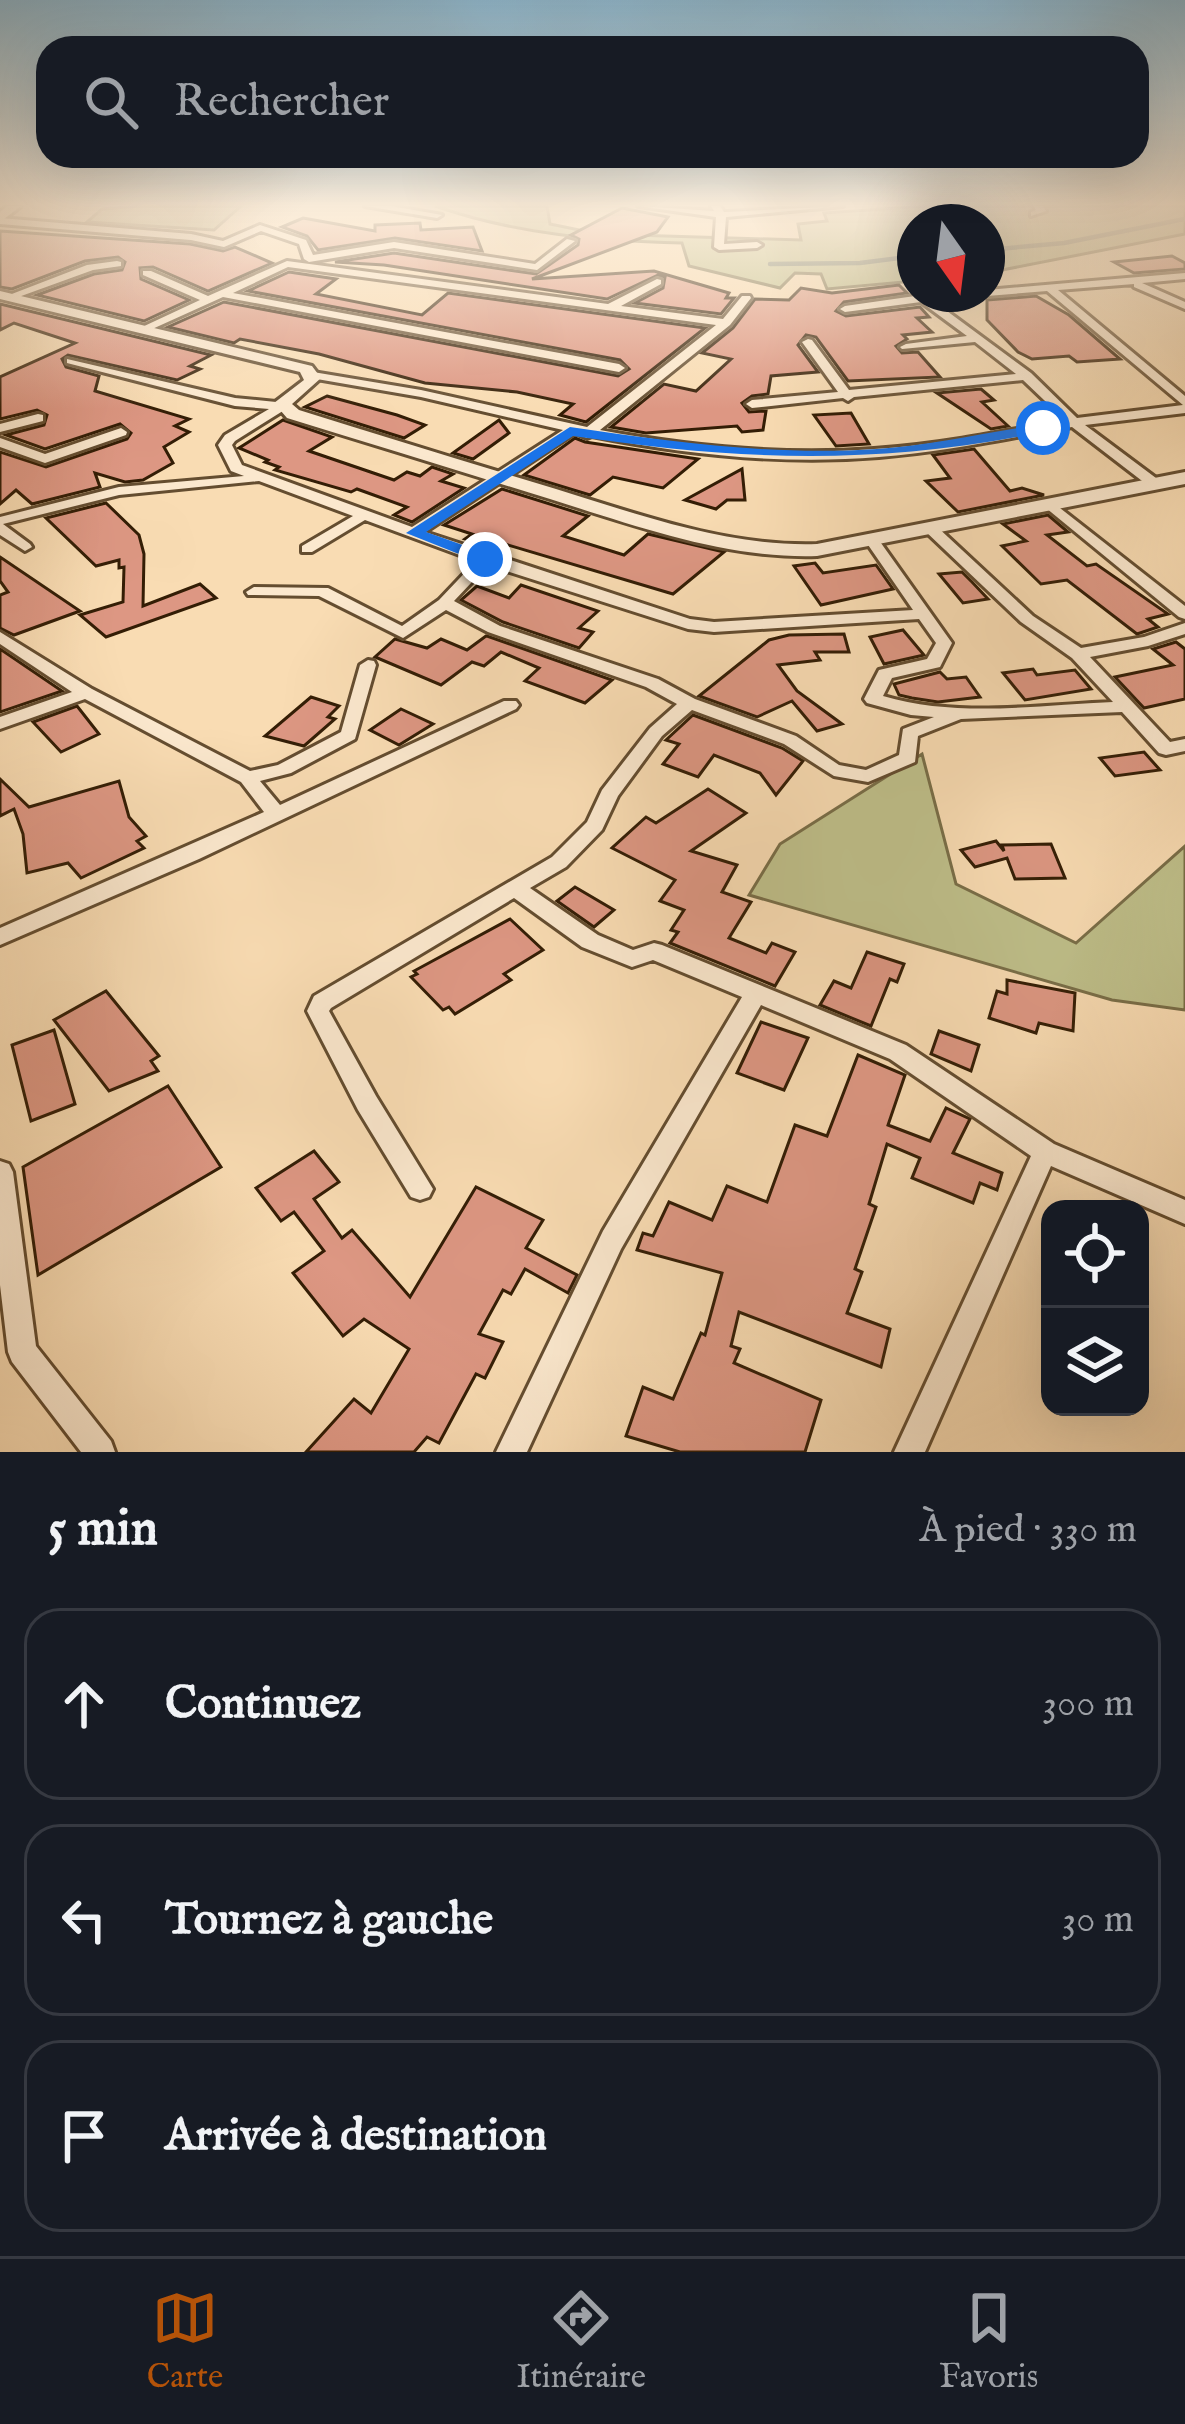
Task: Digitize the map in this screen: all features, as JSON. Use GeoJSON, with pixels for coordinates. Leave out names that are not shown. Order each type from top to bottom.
{"type":"FeatureCollection","features":[{"type":"Feature","properties":{"kind":"street"},"geometry":{"type":"LineString","coordinates":[[5,296],[71,274]]}},
{"type":"Feature","properties":{"kind":"street"},"geometry":{"type":"LineString","coordinates":[[149,274],[212,296],[619,368]]}},
{"type":"Feature","properties":{"kind":"street"},"geometry":{"type":"LineString","coordinates":[[146,328],[264,274]]}},
{"type":"Feature","properties":{"kind":"street"},"geometry":{"type":"LineString","coordinates":[[363,274],[726,323]]}},
{"type":"Feature","properties":{"kind":"street"},"geometry":{"type":"LineString","coordinates":[[1005,291],[1185,276]]}},
{"type":"Feature","properties":{"kind":"street"},"geometry":{"type":"LineString","coordinates":[[612,306],[656,282]]}},
{"type":"Feature","properties":{"kind":"street"},"geometry":{"type":"LineString","coordinates":[[1134,283],[1185,306]]}},
{"type":"Feature","properties":{"kind":"street"},"geometry":{"type":"LineString","coordinates":[[1052,290],[1185,405]]}},
{"type":"Feature","properties":{"kind":"street"},"geometry":{"type":"LineString","coordinates":[[5,296],[295,365],[310,374],[384,383],[579,433],[701,451],[880,453],[1185,405]]}},
{"type":"Feature","properties":{"kind":"street"},"geometry":{"type":"LineString","coordinates":[[414,533],[496,479],[579,433],[726,323],[746,298]]}},
{"type":"Feature","properties":{"kind":"street"},"geometry":{"type":"LineString","coordinates":[[844,309],[897,302]]}},
{"type":"Feature","properties":{"kind":"street"},"geometry":{"type":"LineString","coordinates":[[941,312],[1027,376],[1074,422],[1156,484]]}},
{"type":"Feature","properties":{"kind":"street"},"geometry":{"type":"LineString","coordinates":[[906,347],[975,339]]}},
{"type":"Feature","properties":{"kind":"street"},"geometry":{"type":"LineString","coordinates":[[808,342],[848,397]]}},
{"type":"Feature","properties":{"kind":"street"},"geometry":{"type":"LineString","coordinates":[[70,362],[235,402],[281,406],[496,479],[734,545],[817,550],[1185,478]]}},
{"type":"Feature","properties":{"kind":"street"},"geometry":{"type":"LineString","coordinates":[[310,374],[310,383],[225,445],[236,468],[485,559],[688,624],[714,627],[920,614]]}},
{"type":"Feature","properties":{"kind":"street"},"geometry":{"type":"LineString","coordinates":[[752,404],[1027,376]]}},
{"type":"Feature","properties":{"kind":"street"},"geometry":{"type":"LineString","coordinates":[[0,428],[38,418]]}},
{"type":"Feature","properties":{"kind":"street"},"geometry":{"type":"LineString","coordinates":[[0,442],[45,459],[121,432]]}},
{"type":"Feature","properties":{"kind":"street"},"geometry":{"type":"LineString","coordinates":[[0,525],[119,490],[258,479]]}},
{"type":"Feature","properties":{"kind":"street"},"geometry":{"type":"LineString","coordinates":[[1051,505],[1185,614]]}},
{"type":"Feature","properties":{"kind":"street"},"geometry":{"type":"LineString","coordinates":[[307,549],[362,516]]}},
{"type":"Feature","properties":{"kind":"street"},"geometry":{"type":"LineString","coordinates":[[0,525],[25,547]]}},
{"type":"Feature","properties":{"kind":"street"},"geometry":{"type":"LineString","coordinates":[[929,527],[1027,619],[1078,655],[1166,749],[1185,745]]}},
{"type":"Feature","properties":{"kind":"street"},"geometry":{"type":"LineString","coordinates":[[871,539],[944,644],[934,663],[885,674],[873,699],[911,710],[959,714],[1125,707]]}},
{"type":"Feature","properties":{"kind":"street"},"geometry":{"type":"LineString","coordinates":[[254,592],[322,591],[403,633],[445,604],[451,591],[473,578],[485,559]]}},
{"type":"Feature","properties":{"kind":"street"},"geometry":{"type":"LineString","coordinates":[[445,604],[494,629],[652,683],[689,703],[790,740],[834,770],[868,776],[908,758],[910,733],[959,714]]}},
{"type":"Feature","properties":{"kind":"street"},"geometry":{"type":"LineString","coordinates":[[1078,655],[1185,628]]}},
{"type":"Feature","properties":{"kind":"street"},"geometry":{"type":"LineString","coordinates":[[0,637],[86,693],[248,778],[276,814]]}},
{"type":"Feature","properties":{"kind":"street"},"geometry":{"type":"LineString","coordinates":[[248,778],[284,769],[349,735],[368,665]]}},
{"type":"Feature","properties":{"kind":"street"},"geometry":{"type":"LineString","coordinates":[[0,723],[86,693]]}},
{"type":"Feature","properties":{"kind":"street"},"geometry":{"type":"LineString","coordinates":[[420,1189],[318,1011],[322,1002],[559,862],[595,825],[609,794],[656,732],[689,703]]}},
{"type":"Feature","properties":{"kind":"street"},"geometry":{"type":"LineString","coordinates":[[0,937],[510,705]]}},
{"type":"Feature","properties":{"kind":"street"},"geometry":{"type":"LineString","coordinates":[[518,890],[590,941],[632,959],[654,951],[898,1052],[1045,1152],[1185,1212]]}},
{"type":"Feature","properties":{"kind":"street"},"geometry":{"type":"LineString","coordinates":[[511,1452],[612,1240],[756,994]]}},
{"type":"Feature","properties":{"kind":"street"},"geometry":{"type":"LineString","coordinates":[[909,1452],[1045,1152]]}},
{"type":"Feature","properties":{"kind":"street"},"geometry":{"type":"LineString","coordinates":[[0,1172],[22,1352],[100,1452]]}},
{"type":"Feature","properties":{"kind":"green space"},"geometry":{"type":"Polygon","coordinates":[[[721,274],[794,274],[780,288],[721,274]]]}},
{"type":"Feature","properties":{"kind":"green space"},"geometry":{"type":"Polygon","coordinates":[[[815,274],[897,274],[897,283],[827,289],[821,274],[815,274]]]}},
{"type":"Feature","properties":{"kind":"green space"},"geometry":{"type":"Polygon","coordinates":[[[922,754],[956,884],[1076,943],[1185,846],[1185,1010],[1112,1000],[749,895],[780,844],[922,754]]]}},
{"type":"Feature","properties":{"kind":"building"},"geometry":{"type":"Polygon","coordinates":[[[0,274],[52,274],[12,289],[0,287],[0,274]]]}},
{"type":"Feature","properties":{"kind":"building"},"geometry":{"type":"Polygon","coordinates":[[[94,274],[141,274],[141,279],[189,300],[144,321],[37,295],[94,274]]]}},
{"type":"Feature","properties":{"kind":"building"},"geometry":{"type":"Polygon","coordinates":[[[168,274],[247,274],[208,291],[168,274]]]}},
{"type":"Feature","properties":{"kind":"building"},"geometry":{"type":"Polygon","coordinates":[[[285,274],[301,274],[336,279],[316,294],[422,315],[448,293],[705,328],[586,422],[560,415],[573,404],[517,392],[425,383],[319,354],[240,339],[234,343],[168,327],[224,302],[618,376],[629,369],[620,360],[248,291],[285,274]]]}},
{"type":"Feature","properties":{"kind":"building"},"geometry":{"type":"Polygon","coordinates":[[[441,274],[546,274],[532,279],[663,274],[734,298],[721,314],[635,303],[663,288],[665,277],[658,275],[607,299],[441,274]]]}},
{"type":"Feature","properties":{"kind":"building"},"geometry":{"type":"Polygon","coordinates":[[[897,285],[897,294],[844,302],[836,311],[846,316],[924,312],[929,317],[917,318],[932,332],[903,335],[907,339],[896,346],[902,353],[918,352],[940,377],[848,381],[816,337],[806,335],[798,345],[818,372],[771,376],[768,394],[742,403],[749,412],[766,411],[763,430],[742,432],[737,426],[646,433],[611,427],[664,384],[696,391],[731,359],[702,353],[733,328],[755,299],[789,300],[801,288],[832,293],[897,285]]]}},
{"type":"Feature","properties":{"kind":"building"},"geometry":{"type":"Polygon","coordinates":[[[1036,296],[1069,315],[1120,359],[1032,359],[1018,352],[987,320],[987,312],[1005,312],[1005,299],[1036,296]]]}},
{"type":"Feature","properties":{"kind":"building"},"geometry":{"type":"Polygon","coordinates":[[[0,304],[211,355],[190,366],[200,369],[177,380],[68,355],[62,359],[66,367],[99,376],[95,391],[189,419],[175,426],[189,432],[164,447],[173,463],[143,480],[125,482],[95,473],[100,487],[32,504],[16,490],[0,504],[0,452],[46,467],[127,439],[131,433],[120,424],[45,449],[6,435],[44,425],[47,415],[37,410],[0,419],[0,377],[75,343],[14,323],[0,330],[0,304]]]}},
{"type":"Feature","properties":{"kind":"building"},"geometry":{"type":"Polygon","coordinates":[[[981,389],[994,400],[982,402],[1008,426],[991,429],[937,393],[981,389]]]}},
{"type":"Feature","properties":{"kind":"building"},"geometry":{"type":"Polygon","coordinates":[[[327,396],[425,425],[404,438],[305,407],[327,396]]]}},
{"type":"Feature","properties":{"kind":"building"},"geometry":{"type":"Polygon","coordinates":[[[851,413],[869,444],[836,446],[814,415],[851,413]]]}},
{"type":"Feature","properties":{"kind":"building"},"geometry":{"type":"Polygon","coordinates":[[[283,420],[332,437],[309,451],[394,480],[407,472],[420,476],[432,467],[453,474],[441,481],[464,488],[412,522],[394,515],[407,507],[357,489],[351,492],[275,470],[279,467],[239,448],[283,420]]]}},
{"type":"Feature","properties":{"kind":"building"},"geometry":{"type":"Polygon","coordinates":[[[499,420],[509,433],[473,459],[453,453],[499,420]]]}},
{"type":"Feature","properties":{"kind":"building"},"geometry":{"type":"Polygon","coordinates":[[[575,438],[698,459],[663,488],[613,477],[590,495],[524,475],[575,438]]]}},
{"type":"Feature","properties":{"kind":"building"},"geometry":{"type":"Polygon","coordinates":[[[974,449],[1010,491],[1022,488],[1044,495],[958,512],[926,481],[950,478],[933,455],[974,449]]]}},
{"type":"Feature","properties":{"kind":"building"},"geometry":{"type":"Polygon","coordinates":[[[742,469],[745,500],[727,500],[716,509],[685,500],[742,469]]]}},
{"type":"Feature","properties":{"kind":"building"},"geometry":{"type":"Polygon","coordinates":[[[502,489],[588,516],[563,536],[624,555],[648,534],[724,552],[673,594],[498,542],[492,547],[465,539],[472,534],[444,525],[502,489]]]}},
{"type":"Feature","properties":{"kind":"building"},"geometry":{"type":"Polygon","coordinates":[[[106,503],[139,535],[144,554],[143,606],[200,584],[216,598],[106,637],[80,615],[123,602],[124,567],[119,568],[119,560],[96,566],[46,518],[106,503]]]}},
{"type":"Feature","properties":{"kind":"building"},"geometry":{"type":"Polygon","coordinates":[[[1048,515],[1068,532],[1047,535],[1087,566],[1096,564],[1168,614],[1148,619],[1158,627],[1137,634],[1067,580],[1041,584],[1002,546],[1026,541],[1003,524],[1048,515]]]}},
{"type":"Feature","properties":{"kind":"building"},"geometry":{"type":"Polygon","coordinates":[[[0,557],[80,611],[14,635],[0,628],[0,595],[8,592],[0,581],[0,557]]]}},
{"type":"Feature","properties":{"kind":"building"},"geometry":{"type":"Polygon","coordinates":[[[815,563],[823,573],[876,565],[893,589],[821,605],[794,566],[815,563]]]}},
{"type":"Feature","properties":{"kind":"building"},"geometry":{"type":"Polygon","coordinates":[[[962,572],[988,599],[963,603],[939,574],[962,572]]]}},
{"type":"Feature","properties":{"kind":"building"},"geometry":{"type":"Polygon","coordinates":[[[521,585],[598,611],[579,628],[593,632],[579,648],[503,622],[461,600],[477,586],[509,598],[521,585]]]}},
{"type":"Feature","properties":{"kind":"building"},"geometry":{"type":"Polygon","coordinates":[[[903,630],[924,655],[884,664],[870,637],[903,630]]]}},
{"type":"Feature","properties":{"kind":"building"},"geometry":{"type":"Polygon","coordinates":[[[844,634],[849,652],[815,652],[820,660],[778,665],[797,691],[842,724],[817,731],[792,701],[757,717],[699,696],[769,640],[844,634]]]}},
{"type":"Feature","properties":{"kind":"building"},"geometry":{"type":"Polygon","coordinates":[[[486,636],[612,680],[585,703],[525,681],[539,668],[501,652],[484,666],[472,662],[441,685],[375,657],[395,639],[427,648],[441,639],[467,650],[486,636]]]}},
{"type":"Feature","properties":{"kind":"building"},"geometry":{"type":"Polygon","coordinates":[[[1176,642],[1185,649],[1185,699],[1144,708],[1115,677],[1173,665],[1153,649],[1176,642]]]}},
{"type":"Feature","properties":{"kind":"building"},"geometry":{"type":"Polygon","coordinates":[[[0,649],[62,691],[0,712],[0,649]]]}},
{"type":"Feature","properties":{"kind":"building"},"geometry":{"type":"Polygon","coordinates":[[[1033,669],[1037,675],[1075,670],[1091,689],[1025,700],[1003,673],[1033,669]]]}},
{"type":"Feature","properties":{"kind":"building"},"geometry":{"type":"Polygon","coordinates":[[[940,672],[947,679],[966,677],[980,697],[938,702],[899,695],[894,684],[940,672]]]}},
{"type":"Feature","properties":{"kind":"building"},"geometry":{"type":"Polygon","coordinates":[[[311,697],[339,706],[328,717],[335,719],[304,746],[265,736],[311,697]]]}},
{"type":"Feature","properties":{"kind":"building"},"geometry":{"type":"Polygon","coordinates":[[[77,706],[99,734],[61,752],[33,722],[77,706]]]}},
{"type":"Feature","properties":{"kind":"building"},"geometry":{"type":"Polygon","coordinates":[[[401,709],[433,724],[399,745],[370,730],[401,709]]]}},
{"type":"Feature","properties":{"kind":"building"},"geometry":{"type":"Polygon","coordinates":[[[693,715],[782,748],[803,761],[776,795],[760,773],[714,755],[698,777],[663,764],[679,744],[666,740],[693,715]]]}},
{"type":"Feature","properties":{"kind":"building"},"geometry":{"type":"Polygon","coordinates":[[[1144,752],[1160,770],[1115,776],[1100,758],[1144,752]]]}},
{"type":"Feature","properties":{"kind":"building"},"geometry":{"type":"Polygon","coordinates":[[[0,779],[29,807],[119,781],[129,817],[146,836],[137,841],[144,848],[81,878],[68,863],[27,873],[23,834],[14,809],[0,816],[0,779]]]}},
{"type":"Feature","properties":{"kind":"building"},"geometry":{"type":"Polygon","coordinates":[[[708,789],[746,813],[691,851],[737,865],[722,892],[751,902],[729,938],[766,953],[772,943],[795,952],[775,986],[670,943],[678,932],[671,930],[684,910],[660,901],[675,880],[612,848],[646,817],[656,823],[708,789]]]}},
{"type":"Feature","properties":{"kind":"building"},"geometry":{"type":"Polygon","coordinates":[[[996,841],[1004,851],[1002,845],[1051,844],[1065,878],[1015,879],[1007,858],[975,867],[961,850],[996,841]]]}},
{"type":"Feature","properties":{"kind":"building"},"geometry":{"type":"Polygon","coordinates":[[[575,887],[614,910],[594,927],[557,901],[575,887]]]}},
{"type":"Feature","properties":{"kind":"building"},"geometry":{"type":"Polygon","coordinates":[[[510,919],[543,950],[504,974],[511,980],[455,1014],[449,1007],[443,1010],[411,977],[417,974],[414,971],[510,919]]]}},
{"type":"Feature","properties":{"kind":"building"},"geometry":{"type":"Polygon","coordinates":[[[867,952],[904,964],[897,982],[890,979],[871,1026],[820,1005],[834,981],[851,988],[867,952]]]}},
{"type":"Feature","properties":{"kind":"building"},"geometry":{"type":"Polygon","coordinates":[[[1007,980],[1075,993],[1073,1031],[1039,1023],[1036,1033],[989,1018],[997,991],[1007,994],[1007,980]]]}},
{"type":"Feature","properties":{"kind":"building"},"geometry":{"type":"Polygon","coordinates":[[[106,991],[159,1056],[151,1061],[158,1071],[109,1091],[54,1020],[106,991]]]}},
{"type":"Feature","properties":{"kind":"building"},"geometry":{"type":"Polygon","coordinates":[[[761,1022],[808,1038],[784,1090],[737,1073],[761,1022]]]}},
{"type":"Feature","properties":{"kind":"building"},"geometry":{"type":"Polygon","coordinates":[[[54,1030],[75,1104],[31,1121],[12,1045],[54,1030]]]}},
{"type":"Feature","properties":{"kind":"building"},"geometry":{"type":"Polygon","coordinates":[[[939,1031],[979,1045],[971,1071],[931,1054],[939,1031]]]}},
{"type":"Feature","properties":{"kind":"building"},"geometry":{"type":"Polygon","coordinates":[[[858,1055],[905,1075],[888,1125],[930,1141],[946,1108],[970,1119],[953,1153],[1002,1173],[997,1190],[980,1183],[973,1203],[912,1178],[920,1158],[887,1144],[869,1204],[876,1207],[855,1269],[862,1272],[847,1313],[890,1329],[881,1367],[739,1312],[731,1346],[740,1349],[734,1363],[821,1400],[805,1452],[680,1452],[626,1436],[643,1387],[673,1399],[701,1333],[705,1335],[722,1273],[637,1250],[643,1233],[653,1236],[669,1202],[712,1220],[727,1186],[767,1202],[795,1125],[827,1136],[858,1055]]]}},
{"type":"Feature","properties":{"kind":"building"},"geometry":{"type":"Polygon","coordinates":[[[168,1086],[221,1167],[38,1275],[23,1167],[168,1086]]]}},
{"type":"Feature","properties":{"kind":"building"},"geometry":{"type":"Polygon","coordinates":[[[314,1151],[339,1182],[314,1199],[342,1238],[352,1230],[410,1297],[476,1187],[543,1220],[526,1248],[577,1275],[568,1293],[525,1269],[511,1294],[503,1290],[479,1334],[503,1342],[485,1378],[476,1374],[439,1443],[427,1437],[414,1452],[306,1452],[354,1399],[371,1413],[409,1349],[364,1319],[343,1336],[293,1273],[324,1251],[294,1212],[281,1221],[256,1188],[314,1151]]]}},
{"type":"Feature","properties":{"kind":"route"},"geometry":{"type":"LineString","coordinates":[[485,559],[414,533],[570,431],[701,451],[811,455],[880,453],[1043,428]]}}]}
